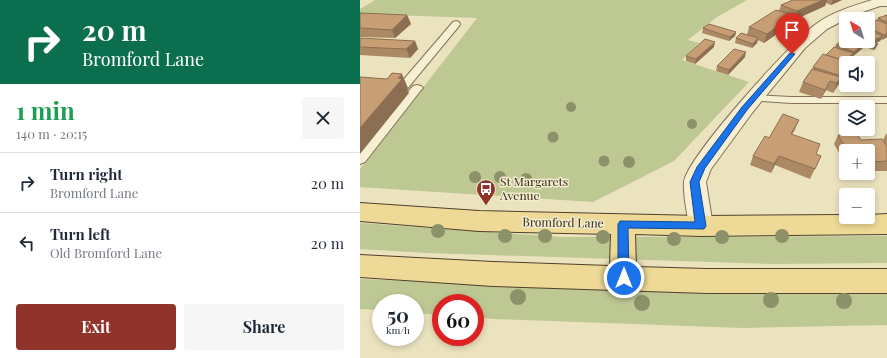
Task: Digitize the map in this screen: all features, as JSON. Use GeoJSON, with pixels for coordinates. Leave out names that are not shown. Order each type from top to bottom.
{"type":"FeatureCollection","features":[{"type":"Feature","properties":{"kind":"main road","name":"Bromford Lane"},"geometry":{"type":"LineString","coordinates":[[360,212],[479,221],[701,226],[887,224]]}},
{"type":"Feature","properties":{"kind":"main road"},"geometry":{"type":"LineString","coordinates":[[623,224],[624,278]]}},
{"type":"Feature","properties":{"kind":"main road"},"geometry":{"type":"LineString","coordinates":[[360,266],[493,274],[707,281],[887,281]]}},
{"type":"Feature","properties":{"kind":"street"},"geometry":{"type":"LineString","coordinates":[[701,226],[695,182],[701,167],[754,98],[800,45],[822,26],[849,12],[879,2],[887,2]]}},
{"type":"Feature","properties":{"kind":"lane"},"geometry":{"type":"LineString","coordinates":[[403,87],[456,24]]}},
{"type":"Feature","properties":{"kind":"lane"},"geometry":{"type":"LineString","coordinates":[[360,159],[417,88],[389,86]]}},
{"type":"Feature","properties":{"kind":"lane"},"geometry":{"type":"LineString","coordinates":[[754,98],[792,100],[887,100]]}},
{"type":"Feature","properties":{"kind":"green space"},"geometry":{"type":"Polygon","coordinates":[[[375,0],[747,0],[717,17],[688,40],[699,43],[682,60],[749,82],[674,161],[593,202],[360,187],[360,169],[477,18],[360,14],[360,9],[375,0]]]}},
{"type":"Feature","properties":{"kind":"green space"},"geometry":{"type":"Polygon","coordinates":[[[360,223],[561,237],[887,236],[887,263],[772,264],[427,253],[360,249],[360,223]]]}},
{"type":"Feature","properties":{"kind":"green space"},"geometry":{"type":"Polygon","coordinates":[[[360,279],[599,288],[887,291],[887,325],[744,328],[493,319],[484,318],[484,294],[432,294],[432,314],[424,314],[424,294],[372,294],[372,310],[360,309],[360,279]]]}},
{"type":"Feature","properties":{"kind":"building"},"geometry":{"type":"Polygon","coordinates":[[[793,0],[823,0],[797,11],[781,5],[793,0]]]}},
{"type":"Feature","properties":{"kind":"building"},"geometry":{"type":"Polygon","coordinates":[[[776,10],[793,15],[767,34],[749,27],[776,10]]]}},
{"type":"Feature","properties":{"kind":"building"},"geometry":{"type":"Polygon","coordinates":[[[360,13],[407,15],[392,30],[360,28],[360,13]]]}},
{"type":"Feature","properties":{"kind":"building"},"geometry":{"type":"Polygon","coordinates":[[[887,15],[887,22],[878,18],[887,15]]]}},
{"type":"Feature","properties":{"kind":"building"},"geometry":{"type":"Polygon","coordinates":[[[877,20],[887,24],[887,34],[885,35],[875,31],[875,21],[877,20]]]}},
{"type":"Feature","properties":{"kind":"building"},"geometry":{"type":"Polygon","coordinates":[[[709,24],[736,32],[730,37],[703,28],[709,24]]]}},
{"type":"Feature","properties":{"kind":"building"},"geometry":{"type":"Polygon","coordinates":[[[741,33],[758,38],[753,44],[736,38],[741,33]]]}},
{"type":"Feature","properties":{"kind":"building"},"geometry":{"type":"Polygon","coordinates":[[[875,33],[883,36],[875,38],[875,33]]]}},
{"type":"Feature","properties":{"kind":"building"},"geometry":{"type":"Polygon","coordinates":[[[360,38],[415,41],[406,49],[360,47],[360,38]]]}},
{"type":"Feature","properties":{"kind":"building"},"geometry":{"type":"Polygon","coordinates":[[[705,39],[715,42],[696,59],[686,56],[705,39]]]}},
{"type":"Feature","properties":{"kind":"building"},"geometry":{"type":"Polygon","coordinates":[[[834,47],[853,53],[850,56],[839,56],[839,59],[826,55],[834,47]]]}},
{"type":"Feature","properties":{"kind":"building"},"geometry":{"type":"Polygon","coordinates":[[[844,48],[859,48],[854,52],[844,48]]]}},
{"type":"Feature","properties":{"kind":"building"},"geometry":{"type":"Polygon","coordinates":[[[734,49],[746,52],[729,70],[717,66],[734,49]]]}},
{"type":"Feature","properties":{"kind":"building"},"geometry":{"type":"Polygon","coordinates":[[[823,54],[839,59],[839,75],[813,67],[823,54]]]}},
{"type":"Feature","properties":{"kind":"building"},"geometry":{"type":"Polygon","coordinates":[[[812,69],[839,76],[837,83],[830,81],[825,90],[803,82],[812,69]]]}},
{"type":"Feature","properties":{"kind":"building"},"geometry":{"type":"Polygon","coordinates":[[[392,73],[402,74],[398,78],[402,79],[360,128],[360,77],[387,79],[392,73]]]}},
{"type":"Feature","properties":{"kind":"building"},"geometry":{"type":"Polygon","coordinates":[[[783,114],[799,120],[791,134],[820,144],[816,154],[821,156],[815,169],[779,156],[774,164],[753,156],[765,136],[769,138],[783,114]]]}},
{"type":"Feature","properties":{"kind":"building"},"geometry":{"type":"Polygon","coordinates":[[[838,135],[858,136],[861,140],[882,139],[887,146],[887,161],[875,162],[875,144],[844,144],[838,135]]]}},
{"type":"Feature","properties":{"kind":"place","name":"St Margarets Avenue"},"geometry":{"type":"Point","coordinates":[486,206]}},
{"type":"Feature","properties":{"kind":"route"},"geometry":{"type":"LineString","coordinates":[[624,278],[623,224],[701,226],[695,182],[701,167],[745,109],[775,72],[792,54]]}}]}
